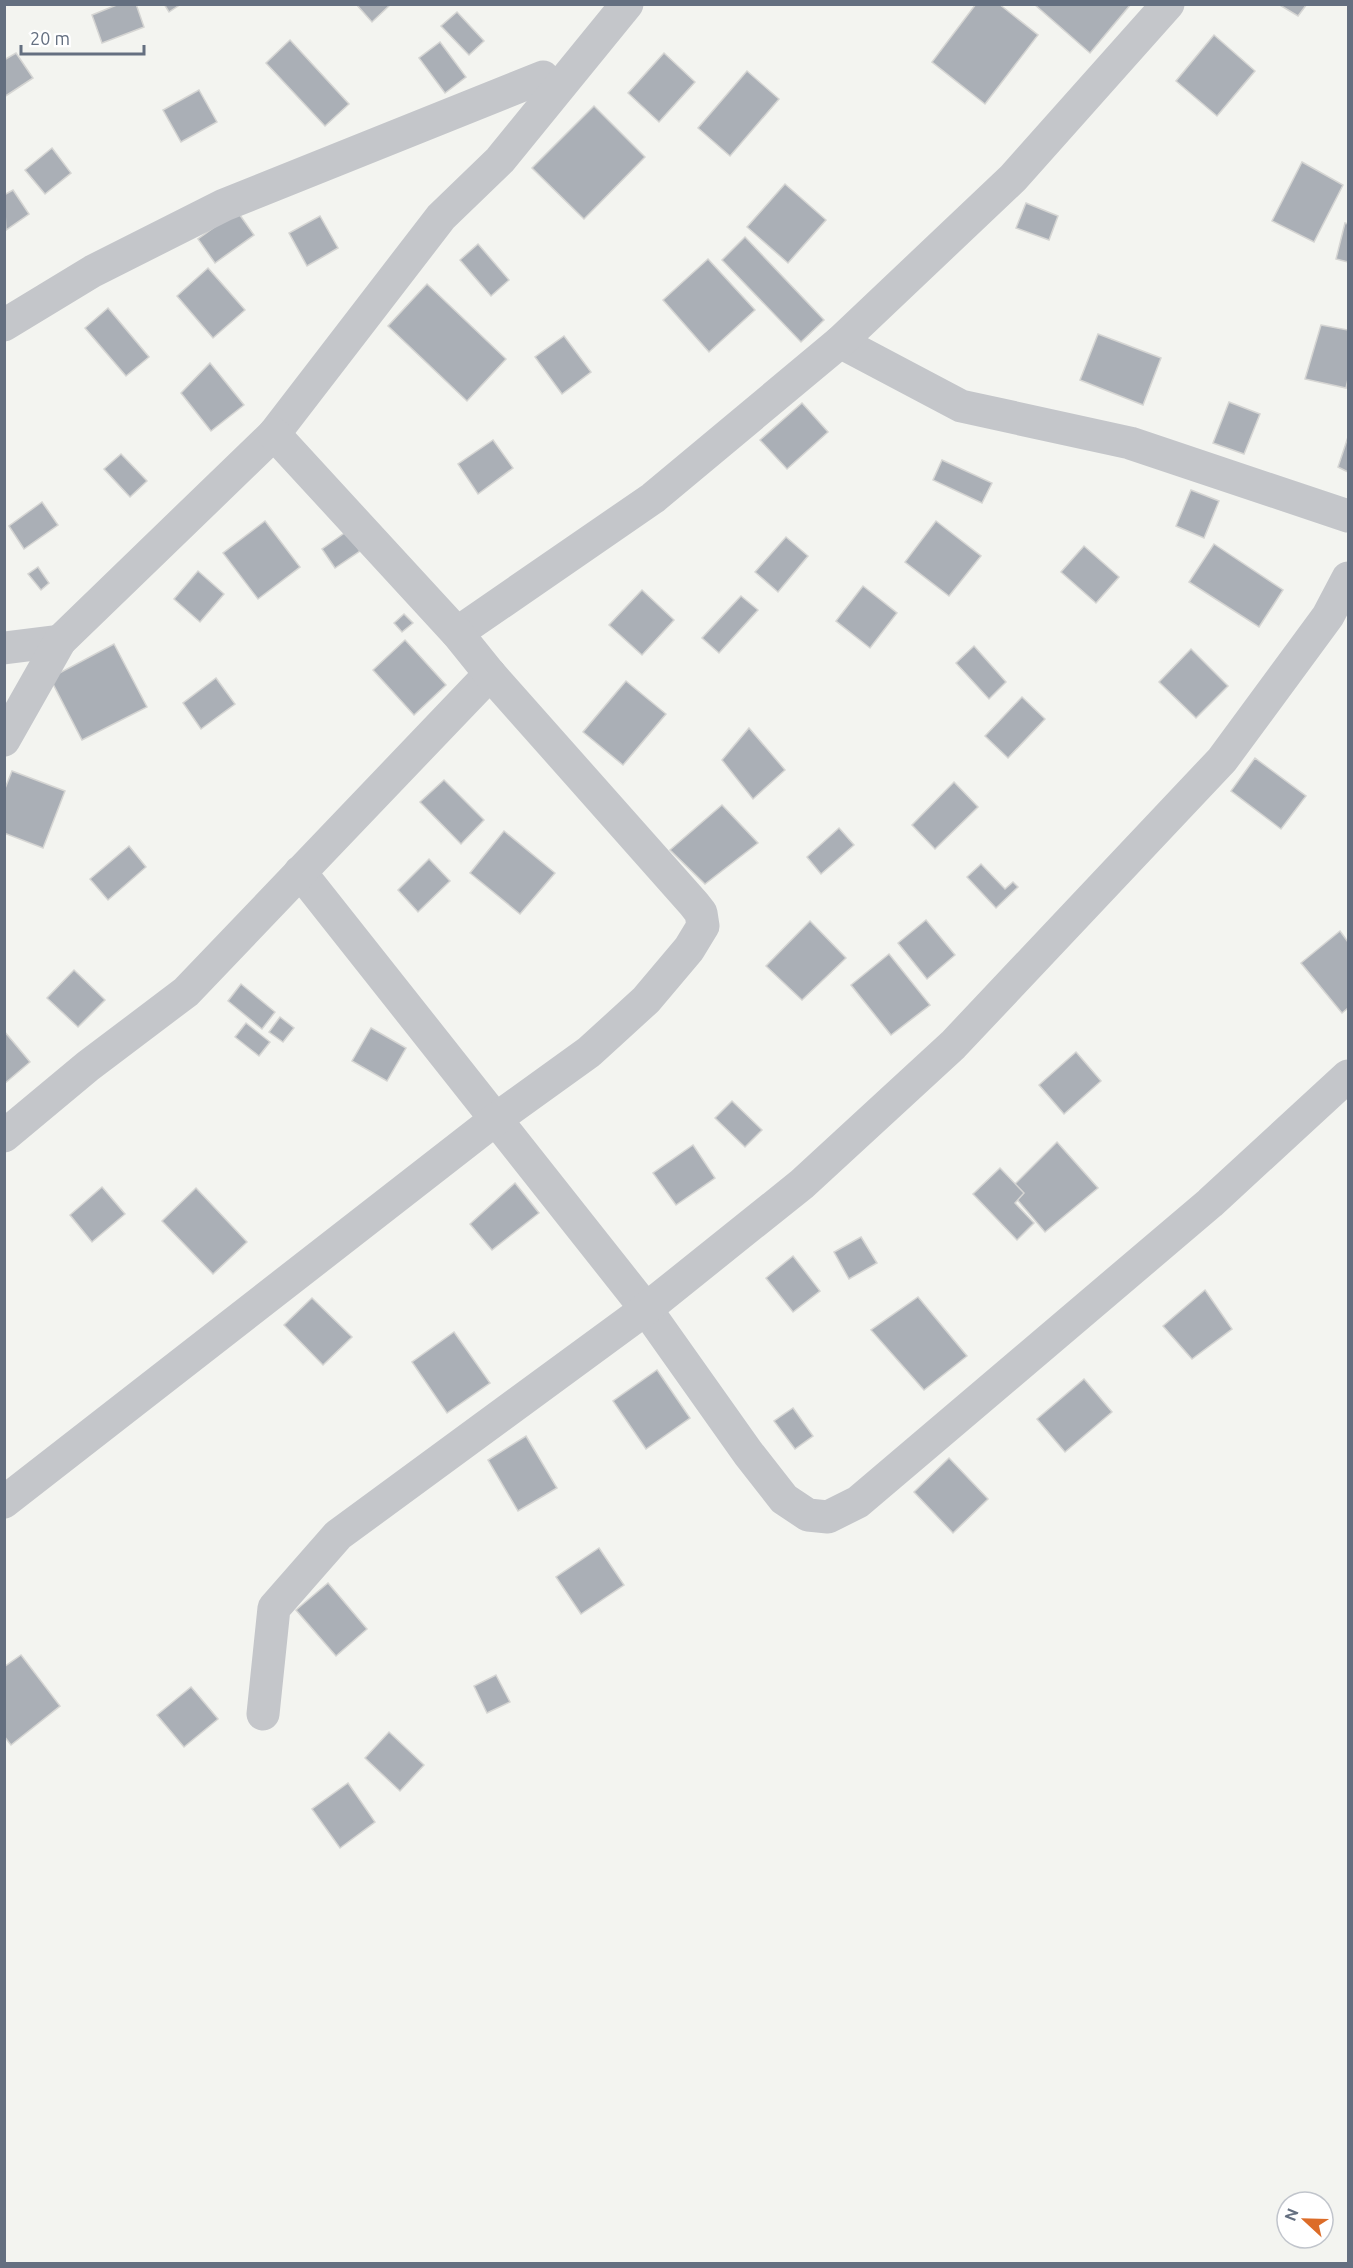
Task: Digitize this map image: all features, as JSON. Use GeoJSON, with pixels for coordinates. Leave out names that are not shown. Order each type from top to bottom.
{"type":"FeatureCollection","features":[{"type":"Feature","properties":{"kind":"street"},"geometry":{"type":"LineString","coordinates":[[4,740],[60,641],[274,434],[441,217],[500,160],[627,4]]}},
{"type":"Feature","properties":{"kind":"street"},"geometry":{"type":"LineString","coordinates":[[457,633],[653,498],[840,342],[1013,178],[1168,4]]}},
{"type":"Feature","properties":{"kind":"street"},"geometry":{"type":"LineString","coordinates":[[4,325],[93,271],[224,205],[543,77]]}},
{"type":"Feature","properties":{"kind":"street"},"geometry":{"type":"LineString","coordinates":[[840,342],[962,406],[1130,443],[1348,516]]}},
{"type":"Feature","properties":{"kind":"street"},"geometry":{"type":"LineString","coordinates":[[4,1502],[496,1119],[589,1052],[646,1000],[698,937],[703,926],[704,920],[694,904],[490,674],[457,633],[274,434]]}},
{"type":"Feature","properties":{"kind":"street"},"geometry":{"type":"LineString","coordinates":[[263,1714],[274,1608],[338,1535],[646,1309],[802,1184],[953,1045],[1222,760],[1328,616],[1348,578]]}},
{"type":"Feature","properties":{"kind":"street"},"geometry":{"type":"LineString","coordinates":[[4,648],[60,641]]}},
{"type":"Feature","properties":{"kind":"street"},"geometry":{"type":"LineString","coordinates":[[4,1136],[88,1066],[186,992],[490,674]]}},
{"type":"Feature","properties":{"kind":"street"},"geometry":{"type":"LineString","coordinates":[[300,872],[646,1309],[748,1453],[784,1499],[808,1515],[828,1517],[858,1502],[1210,1203],[1348,1076]]}},
{"type":"Feature","properties":{"kind":"building"},"geometry":{"type":"Polygon","coordinates":[[[119,4],[136,4],[144,27],[102,43],[92,15],[119,4]]]}},
{"type":"Feature","properties":{"kind":"building"},"geometry":{"type":"Polygon","coordinates":[[[164,4],[181,4],[169,12],[164,4]]]}},
{"type":"Feature","properties":{"kind":"building"},"geometry":{"type":"Polygon","coordinates":[[[356,4],[391,4],[372,22],[356,4]]]}},
{"type":"Feature","properties":{"kind":"building"},"geometry":{"type":"Polygon","coordinates":[[[976,4],[999,4],[1038,35],[985,104],[932,62],[976,4]]]}},
{"type":"Feature","properties":{"kind":"building"},"geometry":{"type":"Polygon","coordinates":[[[1034,4],[1131,4],[1090,53],[1034,4]]]}},
{"type":"Feature","properties":{"kind":"building"},"geometry":{"type":"Polygon","coordinates":[[[1278,4],[1307,4],[1298,16],[1278,4]]]}},
{"type":"Feature","properties":{"kind":"building"},"geometry":{"type":"Polygon","coordinates":[[[457,12],[484,41],[469,55],[441,26],[457,12]]]}},
{"type":"Feature","properties":{"kind":"building"},"geometry":{"type":"Polygon","coordinates":[[[1214,35],[1255,71],[1217,116],[1176,81],[1214,35]]]}},
{"type":"Feature","properties":{"kind":"building"},"geometry":{"type":"Polygon","coordinates":[[[290,40],[349,104],[325,126],[266,63],[290,40]]]}},
{"type":"Feature","properties":{"kind":"building"},"geometry":{"type":"Polygon","coordinates":[[[440,42],[466,77],[445,93],[419,58],[440,42]]]}},
{"type":"Feature","properties":{"kind":"building"},"geometry":{"type":"Polygon","coordinates":[[[16,53],[33,78],[4,97],[4,60],[16,53]]]}},
{"type":"Feature","properties":{"kind":"building"},"geometry":{"type":"Polygon","coordinates":[[[664,53],[695,82],[659,122],[628,93],[664,53]]]}},
{"type":"Feature","properties":{"kind":"building"},"geometry":{"type":"Polygon","coordinates":[[[747,71],[779,99],[730,156],[698,128],[747,71]]]}},
{"type":"Feature","properties":{"kind":"building"},"geometry":{"type":"Polygon","coordinates":[[[199,90],[217,122],[181,142],[163,110],[199,90]]]}},
{"type":"Feature","properties":{"kind":"building"},"geometry":{"type":"Polygon","coordinates":[[[594,106],[645,157],[584,219],[532,168],[594,106]]]}},
{"type":"Feature","properties":{"kind":"building"},"geometry":{"type":"Polygon","coordinates":[[[52,148],[71,173],[45,194],[25,170],[52,148]]]}},
{"type":"Feature","properties":{"kind":"building"},"geometry":{"type":"Polygon","coordinates":[[[1302,162],[1343,185],[1314,242],[1272,221],[1302,162]]]}},
{"type":"Feature","properties":{"kind":"building"},"geometry":{"type":"Polygon","coordinates":[[[785,184],[826,220],[788,263],[747,227],[785,184]]]}},
{"type":"Feature","properties":{"kind":"building"},"geometry":{"type":"Polygon","coordinates":[[[13,190],[29,214],[6,230],[4,195],[13,190]]]}},
{"type":"Feature","properties":{"kind":"building"},"geometry":{"type":"Polygon","coordinates":[[[1026,203],[1058,216],[1049,240],[1016,228],[1026,203]]]}},
{"type":"Feature","properties":{"kind":"building"},"geometry":{"type":"Polygon","coordinates":[[[237,211],[254,235],[215,263],[198,239],[237,211]]]}},
{"type":"Feature","properties":{"kind":"building"},"geometry":{"type":"Polygon","coordinates":[[[320,216],[338,248],[307,266],[289,233],[320,216]]]}},
{"type":"Feature","properties":{"kind":"building"},"geometry":{"type":"Polygon","coordinates":[[[1345,223],[1348,224],[1348,262],[1336,259],[1345,223]]]}},
{"type":"Feature","properties":{"kind":"building"},"geometry":{"type":"Polygon","coordinates":[[[745,237],[824,320],[801,342],[722,260],[745,237]]]}},
{"type":"Feature","properties":{"kind":"building"},"geometry":{"type":"Polygon","coordinates":[[[478,244],[509,280],[491,296],[460,260],[478,244]]]}},
{"type":"Feature","properties":{"kind":"building"},"geometry":{"type":"Polygon","coordinates":[[[708,259],[755,310],[709,352],[663,300],[708,259]]]}},
{"type":"Feature","properties":{"kind":"building"},"geometry":{"type":"Polygon","coordinates":[[[208,268],[245,310],[213,338],[177,296],[208,268]]]}},
{"type":"Feature","properties":{"kind":"building"},"geometry":{"type":"Polygon","coordinates":[[[427,284],[506,359],[467,401],[388,326],[427,284]]]}},
{"type":"Feature","properties":{"kind":"building"},"geometry":{"type":"Polygon","coordinates":[[[108,308],[149,357],[126,376],[85,328],[108,308]]]}},
{"type":"Feature","properties":{"kind":"building"},"geometry":{"type":"Polygon","coordinates":[[[1321,325],[1348,330],[1346,388],[1305,379],[1321,325]]]}},
{"type":"Feature","properties":{"kind":"building"},"geometry":{"type":"Polygon","coordinates":[[[1098,334],[1161,358],[1143,405],[1080,380],[1098,334]]]}},
{"type":"Feature","properties":{"kind":"building"},"geometry":{"type":"Polygon","coordinates":[[[564,336],[591,372],[562,394],[535,357],[564,336]]]}},
{"type":"Feature","properties":{"kind":"building"},"geometry":{"type":"Polygon","coordinates":[[[210,363],[244,405],[211,431],[181,393],[210,363]]]}},
{"type":"Feature","properties":{"kind":"building"},"geometry":{"type":"Polygon","coordinates":[[[1229,402],[1260,414],[1244,454],[1213,443],[1229,402]]]}},
{"type":"Feature","properties":{"kind":"building"},"geometry":{"type":"Polygon","coordinates":[[[802,403],[828,432],[787,469],[760,440],[802,403]]]}},
{"type":"Feature","properties":{"kind":"building"},"geometry":{"type":"Polygon","coordinates":[[[1348,437],[1348,472],[1338,467],[1348,437]]]}},
{"type":"Feature","properties":{"kind":"building"},"geometry":{"type":"Polygon","coordinates":[[[493,440],[513,468],[478,494],[458,464],[493,440]]]}},
{"type":"Feature","properties":{"kind":"building"},"geometry":{"type":"Polygon","coordinates":[[[121,454],[147,481],[130,497],[104,469],[121,454]]]}},
{"type":"Feature","properties":{"kind":"building"},"geometry":{"type":"Polygon","coordinates":[[[942,460],[992,483],[982,503],[933,480],[942,460]]]}},
{"type":"Feature","properties":{"kind":"building"},"geometry":{"type":"Polygon","coordinates":[[[1191,490],[1219,501],[1204,538],[1176,526],[1191,490]]]}},
{"type":"Feature","properties":{"kind":"building"},"geometry":{"type":"Polygon","coordinates":[[[42,502],[58,525],[24,549],[9,526],[42,502]]]}},
{"type":"Feature","properties":{"kind":"building"},"geometry":{"type":"Polygon","coordinates":[[[265,521],[300,567],[258,599],[223,553],[265,521]]]}},
{"type":"Feature","properties":{"kind":"building"},"geometry":{"type":"Polygon","coordinates":[[[936,521],[981,556],[949,596],[905,562],[936,521]]]}},
{"type":"Feature","properties":{"kind":"building"},"geometry":{"type":"Polygon","coordinates":[[[346,532],[360,551],[335,568],[322,549],[346,532]]]}},
{"type":"Feature","properties":{"kind":"building"},"geometry":{"type":"Polygon","coordinates":[[[786,537],[808,556],[778,592],[755,572],[786,537]]]}},
{"type":"Feature","properties":{"kind":"building"},"geometry":{"type":"Polygon","coordinates":[[[1214,544],[1283,590],[1259,627],[1189,582],[1214,544]]]}},
{"type":"Feature","properties":{"kind":"building"},"geometry":{"type":"Polygon","coordinates":[[[1084,546],[1119,577],[1096,603],[1061,572],[1084,546]]]}},
{"type":"Feature","properties":{"kind":"building"},"geometry":{"type":"Polygon","coordinates":[[[38,567],[49,583],[41,590],[28,574],[38,567]]]}},
{"type":"Feature","properties":{"kind":"building"},"geometry":{"type":"Polygon","coordinates":[[[198,571],[224,594],[200,622],[174,599],[198,571]]]}},
{"type":"Feature","properties":{"kind":"building"},"geometry":{"type":"Polygon","coordinates":[[[863,586],[897,613],[870,648],[836,621],[863,586]]]}},
{"type":"Feature","properties":{"kind":"building"},"geometry":{"type":"Polygon","coordinates":[[[642,590],[674,620],[642,655],[609,625],[642,590]]]}},
{"type":"Feature","properties":{"kind":"building"},"geometry":{"type":"Polygon","coordinates":[[[741,596],[758,610],[719,653],[702,638],[741,596]]]}},
{"type":"Feature","properties":{"kind":"building"},"geometry":{"type":"Polygon","coordinates":[[[404,614],[413,623],[402,632],[394,623],[404,614]]]}},
{"type":"Feature","properties":{"kind":"building"},"geometry":{"type":"Polygon","coordinates":[[[405,640],[446,685],[414,715],[373,670],[405,640]]]}},
{"type":"Feature","properties":{"kind":"building"},"geometry":{"type":"Polygon","coordinates":[[[114,644],[147,707],[82,740],[50,678],[114,644]]]}},
{"type":"Feature","properties":{"kind":"building"},"geometry":{"type":"Polygon","coordinates":[[[974,646],[1006,682],[989,699],[956,663],[974,646]]]}},
{"type":"Feature","properties":{"kind":"building"},"geometry":{"type":"Polygon","coordinates":[[[1191,649],[1228,686],[1196,718],[1159,682],[1191,649]]]}},
{"type":"Feature","properties":{"kind":"building"},"geometry":{"type":"Polygon","coordinates":[[[216,678],[235,704],[201,729],[183,703],[216,678]]]}},
{"type":"Feature","properties":{"kind":"building"},"geometry":{"type":"Polygon","coordinates":[[[626,681],[666,714],[623,765],[583,732],[626,681]]]}},
{"type":"Feature","properties":{"kind":"building"},"geometry":{"type":"Polygon","coordinates":[[[1022,697],[1045,719],[1008,758],[985,736],[1022,697]]]}},
{"type":"Feature","properties":{"kind":"building"},"geometry":{"type":"Polygon","coordinates":[[[749,728],[785,770],[753,799],[722,760],[749,728]]]}},
{"type":"Feature","properties":{"kind":"building"},"geometry":{"type":"Polygon","coordinates":[[[1255,758],[1306,796],[1281,829],[1231,791],[1255,758]]]}},
{"type":"Feature","properties":{"kind":"building"},"geometry":{"type":"Polygon","coordinates":[[[12,771],[65,791],[43,848],[4,833],[4,791],[12,771]]]}},
{"type":"Feature","properties":{"kind":"building"},"geometry":{"type":"Polygon","coordinates":[[[444,780],[484,820],[461,844],[420,802],[444,780]]]}},
{"type":"Feature","properties":{"kind":"building"},"geometry":{"type":"Polygon","coordinates":[[[954,782],[978,807],[935,849],[912,825],[954,782]]]}},
{"type":"Feature","properties":{"kind":"building"},"geometry":{"type":"Polygon","coordinates":[[[722,805],[758,843],[705,884],[670,850],[722,805]]]}},
{"type":"Feature","properties":{"kind":"building"},"geometry":{"type":"Polygon","coordinates":[[[839,828],[854,845],[821,874],[807,857],[839,828]]]}},
{"type":"Feature","properties":{"kind":"building"},"geometry":{"type":"Polygon","coordinates":[[[504,831],[555,873],[520,914],[470,873],[504,831]]]}},
{"type":"Feature","properties":{"kind":"building"},"geometry":{"type":"Polygon","coordinates":[[[129,846],[146,867],[108,900],[90,879],[129,846]]]}},
{"type":"Feature","properties":{"kind":"building"},"geometry":{"type":"Polygon","coordinates":[[[429,859],[450,881],[418,912],[398,890],[429,859]]]}},
{"type":"Feature","properties":{"kind":"building"},"geometry":{"type":"Polygon","coordinates":[[[981,864],[1005,889],[1013,882],[1018,887],[996,908],[967,877],[981,864]]]}},
{"type":"Feature","properties":{"kind":"building"},"geometry":{"type":"Polygon","coordinates":[[[926,920],[955,955],[927,979],[898,943],[926,920]]]}},
{"type":"Feature","properties":{"kind":"building"},"geometry":{"type":"Polygon","coordinates":[[[810,921],[846,958],[802,1000],[766,966],[810,921]]]}},
{"type":"Feature","properties":{"kind":"building"},"geometry":{"type":"Polygon","coordinates":[[[1340,931],[1348,942],[1348,1008],[1342,1013],[1301,963],[1340,931]]]}},
{"type":"Feature","properties":{"kind":"building"},"geometry":{"type":"Polygon","coordinates":[[[889,954],[930,1005],[891,1035],[851,985],[889,954]]]}},
{"type":"Feature","properties":{"kind":"building"},"geometry":{"type":"Polygon","coordinates":[[[74,970],[105,1000],[78,1027],[47,998],[74,970]]]}},
{"type":"Feature","properties":{"kind":"building"},"geometry":{"type":"Polygon","coordinates":[[[241,984],[275,1012],[262,1029],[228,1001],[241,984]]]}},
{"type":"Feature","properties":{"kind":"building"},"geometry":{"type":"Polygon","coordinates":[[[280,1017],[294,1028],[283,1042],[269,1032],[280,1017]]]}},
{"type":"Feature","properties":{"kind":"building"},"geometry":{"type":"Polygon","coordinates":[[[246,1023],[270,1042],[259,1056],[235,1037],[246,1023]]]}},
{"type":"Feature","properties":{"kind":"building"},"geometry":{"type":"Polygon","coordinates":[[[371,1028],[406,1048],[387,1081],[352,1061],[371,1028]]]}},
{"type":"Feature","properties":{"kind":"building"},"geometry":{"type":"Polygon","coordinates":[[[4,1031],[30,1062],[4,1084],[4,1031]]]}},
{"type":"Feature","properties":{"kind":"building"},"geometry":{"type":"Polygon","coordinates":[[[1076,1052],[1101,1081],[1064,1114],[1039,1085],[1076,1052]]]}},
{"type":"Feature","properties":{"kind":"building"},"geometry":{"type":"Polygon","coordinates":[[[732,1101],[762,1130],[745,1147],[715,1118],[732,1101]]]}},
{"type":"Feature","properties":{"kind":"building"},"geometry":{"type":"Polygon","coordinates":[[[1057,1142],[1098,1188],[1045,1232],[1009,1190],[1057,1142]]]}},
{"type":"Feature","properties":{"kind":"building"},"geometry":{"type":"Polygon","coordinates":[[[693,1145],[715,1178],[676,1205],[653,1173],[693,1145]]]}},
{"type":"Feature","properties":{"kind":"building"},"geometry":{"type":"Polygon","coordinates":[[[1000,1168],[1024,1193],[1015,1203],[1034,1223],[1017,1240],[973,1194],[1000,1168]]]}},
{"type":"Feature","properties":{"kind":"building"},"geometry":{"type":"Polygon","coordinates":[[[515,1183],[539,1213],[492,1250],[470,1224],[515,1183]]]}},
{"type":"Feature","properties":{"kind":"building"},"geometry":{"type":"Polygon","coordinates":[[[102,1187],[125,1214],[92,1242],[70,1215],[102,1187]]]}},
{"type":"Feature","properties":{"kind":"building"},"geometry":{"type":"Polygon","coordinates":[[[196,1188],[247,1242],[213,1274],[162,1221],[196,1188]]]}},
{"type":"Feature","properties":{"kind":"building"},"geometry":{"type":"Polygon","coordinates":[[[861,1237],[877,1263],[849,1279],[834,1252],[861,1237]]]}},
{"type":"Feature","properties":{"kind":"building"},"geometry":{"type":"Polygon","coordinates":[[[793,1256],[820,1291],[793,1312],[766,1278],[793,1256]]]}},
{"type":"Feature","properties":{"kind":"building"},"geometry":{"type":"Polygon","coordinates":[[[1205,1290],[1232,1329],[1192,1359],[1163,1326],[1205,1290]]]}},
{"type":"Feature","properties":{"kind":"building"},"geometry":{"type":"Polygon","coordinates":[[[918,1297],[967,1356],[924,1390],[871,1330],[918,1297]]]}},
{"type":"Feature","properties":{"kind":"building"},"geometry":{"type":"Polygon","coordinates":[[[312,1298],[352,1337],[323,1365],[284,1325],[312,1298]]]}},
{"type":"Feature","properties":{"kind":"building"},"geometry":{"type":"Polygon","coordinates":[[[454,1332],[490,1383],[447,1413],[412,1362],[454,1332]]]}},
{"type":"Feature","properties":{"kind":"building"},"geometry":{"type":"Polygon","coordinates":[[[657,1370],[690,1418],[646,1449],[613,1401],[657,1370]]]}},
{"type":"Feature","properties":{"kind":"building"},"geometry":{"type":"Polygon","coordinates":[[[1084,1379],[1112,1412],[1065,1452],[1037,1419],[1084,1379]]]}},
{"type":"Feature","properties":{"kind":"building"},"geometry":{"type":"Polygon","coordinates":[[[793,1408],[813,1436],[795,1449],[774,1421],[793,1408]]]}},
{"type":"Feature","properties":{"kind":"building"},"geometry":{"type":"Polygon","coordinates":[[[526,1436],[557,1488],[518,1511],[488,1460],[526,1436]]]}},
{"type":"Feature","properties":{"kind":"building"},"geometry":{"type":"Polygon","coordinates":[[[949,1458],[988,1499],[953,1533],[914,1492],[949,1458]]]}},
{"type":"Feature","properties":{"kind":"building"},"geometry":{"type":"Polygon","coordinates":[[[599,1548],[624,1585],[581,1614],[556,1577],[599,1548]]]}},
{"type":"Feature","properties":{"kind":"building"},"geometry":{"type":"Polygon","coordinates":[[[328,1583],[367,1629],[336,1656],[296,1610],[328,1583]]]}},
{"type":"Feature","properties":{"kind":"building"},"geometry":{"type":"Polygon","coordinates":[[[21,1655],[60,1706],[11,1745],[4,1736],[4,1667],[21,1655]]]}},
{"type":"Feature","properties":{"kind":"building"},"geometry":{"type":"Polygon","coordinates":[[[496,1675],[510,1702],[487,1713],[474,1686],[496,1675]]]}},
{"type":"Feature","properties":{"kind":"building"},"geometry":{"type":"Polygon","coordinates":[[[191,1687],[218,1719],[184,1747],[157,1715],[191,1687]]]}},
{"type":"Feature","properties":{"kind":"building"},"geometry":{"type":"Polygon","coordinates":[[[389,1732],[424,1765],[400,1791],[365,1758],[389,1732]]]}},
{"type":"Feature","properties":{"kind":"building"},"geometry":{"type":"Polygon","coordinates":[[[348,1783],[375,1822],[340,1848],[312,1809],[348,1783]]]}}]}
